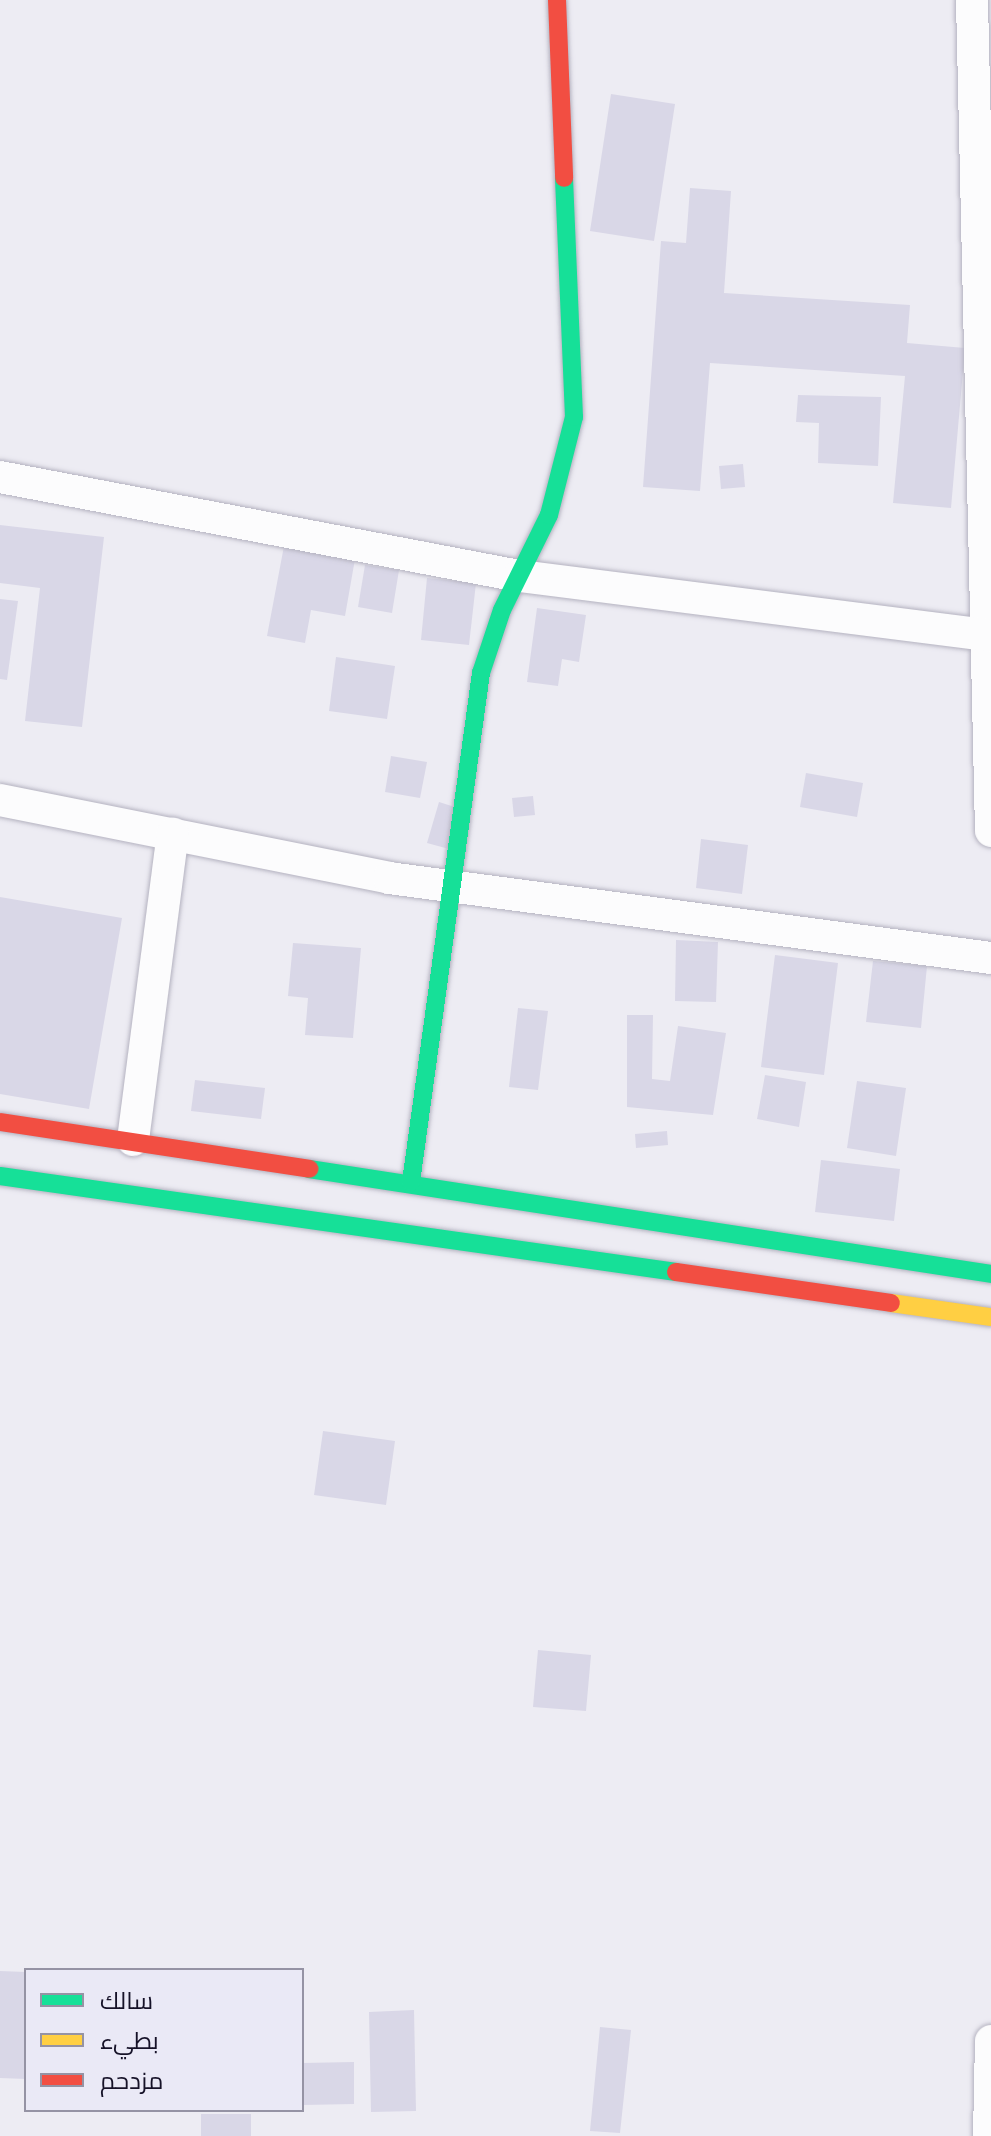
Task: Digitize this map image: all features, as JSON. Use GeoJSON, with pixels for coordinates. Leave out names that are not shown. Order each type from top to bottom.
{"type":"FeatureCollection","features":[{"type":"Feature","properties":{"kind":"main road"},"geometry":{"type":"LineString","coordinates":[[411,1182],[448,885],[481,673],[519,576],[549,515],[574,417],[557,0]]}},
{"type":"Feature","properties":{"kind":"main road"},"geometry":{"type":"LineString","coordinates":[[0,1122],[411,1182],[991,1274]]}},
{"type":"Feature","properties":{"kind":"main road"},"geometry":{"type":"LineString","coordinates":[[0,1176],[991,1317]]}},
{"type":"Feature","properties":{"kind":"street"},"geometry":{"type":"LineString","coordinates":[[972,0],[984,304],[991,831]]}},
{"type":"Feature","properties":{"kind":"street"},"geometry":{"type":"LineString","coordinates":[[0,477],[519,576],[988,636]]}},
{"type":"Feature","properties":{"kind":"street"},"geometry":{"type":"LineString","coordinates":[[0,800],[448,885],[991,958]]}},
{"type":"Feature","properties":{"kind":"street"},"geometry":{"type":"LineString","coordinates":[[133,1140],[173,834]]}},
{"type":"Feature","properties":{"kind":"street"},"geometry":{"type":"LineString","coordinates":[[989,2136],[991,2041]]}},
{"type":"Feature","properties":{"kind":"building"},"geometry":{"type":"Polygon","coordinates":[[[611,94],[675,104],[654,241],[590,231],[611,94]]]}},
{"type":"Feature","properties":{"kind":"building"},"geometry":{"type":"Polygon","coordinates":[[[690,188],[731,191],[724,293],[910,305],[907,343],[965,348],[951,508],[893,503],[905,376],[710,363],[700,491],[643,487],[661,241],[686,243],[690,188]]]}},
{"type":"Feature","properties":{"kind":"building"},"geometry":{"type":"Polygon","coordinates":[[[798,395],[881,397],[878,466],[818,463],[819,423],[796,422],[798,395]]]}},
{"type":"Feature","properties":{"kind":"building"},"geometry":{"type":"Polygon","coordinates":[[[743,464],[745,487],[721,489],[719,466],[743,464]]]}},
{"type":"Feature","properties":{"kind":"building"},"geometry":{"type":"Polygon","coordinates":[[[0,525],[104,537],[82,727],[25,721],[40,588],[0,583],[0,525]]]}},
{"type":"Feature","properties":{"kind":"building"},"geometry":{"type":"Polygon","coordinates":[[[284,546],[355,559],[345,616],[311,610],[305,643],[267,636],[284,546]]]}},
{"type":"Feature","properties":{"kind":"building"},"geometry":{"type":"Polygon","coordinates":[[[365,565],[399,570],[392,613],[358,607],[365,565]]]}},
{"type":"Feature","properties":{"kind":"building"},"geometry":{"type":"Polygon","coordinates":[[[427,578],[476,583],[469,645],[421,640],[427,578]]]}},
{"type":"Feature","properties":{"kind":"building"},"geometry":{"type":"Polygon","coordinates":[[[0,599],[18,601],[7,680],[0,679],[0,599]]]}},
{"type":"Feature","properties":{"kind":"building"},"geometry":{"type":"Polygon","coordinates":[[[537,608],[586,615],[579,662],[562,659],[558,686],[527,682],[537,608]]]}},
{"type":"Feature","properties":{"kind":"building"},"geometry":{"type":"Polygon","coordinates":[[[336,657],[395,666],[387,719],[329,711],[336,657]]]}},
{"type":"Feature","properties":{"kind":"building"},"geometry":{"type":"Polygon","coordinates":[[[391,756],[427,762],[420,798],[385,792],[391,756]]]}},
{"type":"Feature","properties":{"kind":"building"},"geometry":{"type":"Polygon","coordinates":[[[806,773],[863,783],[857,817],[800,807],[806,773]]]}},
{"type":"Feature","properties":{"kind":"building"},"geometry":{"type":"Polygon","coordinates":[[[533,796],[535,815],[514,817],[512,798],[533,796]]]}},
{"type":"Feature","properties":{"kind":"building"},"geometry":{"type":"Polygon","coordinates":[[[439,802],[461,809],[449,849],[427,843],[439,802]]]}},
{"type":"Feature","properties":{"kind":"building"},"geometry":{"type":"Polygon","coordinates":[[[701,839],[748,845],[742,894],[696,888],[701,839]]]}},
{"type":"Feature","properties":{"kind":"building"},"geometry":{"type":"Polygon","coordinates":[[[0,897],[122,918],[89,1109],[0,1094],[0,897]]]}},
{"type":"Feature","properties":{"kind":"building"},"geometry":{"type":"Polygon","coordinates":[[[676,940],[718,942],[716,1002],[675,1001],[676,940]]]}},
{"type":"Feature","properties":{"kind":"building"},"geometry":{"type":"Polygon","coordinates":[[[293,943],[361,948],[353,1038],[305,1035],[308,998],[288,996],[293,943]]]}},
{"type":"Feature","properties":{"kind":"building"},"geometry":{"type":"Polygon","coordinates":[[[775,955],[838,963],[824,1075],[761,1067],[775,955]]]}},
{"type":"Feature","properties":{"kind":"building"},"geometry":{"type":"Polygon","coordinates":[[[873,961],[927,966],[921,1028],[866,1022],[873,961]]]}},
{"type":"Feature","properties":{"kind":"building"},"geometry":{"type":"Polygon","coordinates":[[[518,1008],[548,1011],[538,1090],[509,1087],[518,1008]]]}},
{"type":"Feature","properties":{"kind":"building"},"geometry":{"type":"Polygon","coordinates":[[[627,1015],[653,1015],[652,1079],[670,1081],[678,1026],[726,1033],[713,1115],[627,1107],[627,1015]]]}},
{"type":"Feature","properties":{"kind":"building"},"geometry":{"type":"Polygon","coordinates":[[[765,1075],[806,1082],[799,1127],[757,1119],[765,1075]]]}},
{"type":"Feature","properties":{"kind":"building"},"geometry":{"type":"Polygon","coordinates":[[[195,1080],[265,1088],[261,1119],[191,1111],[195,1080]]]}},
{"type":"Feature","properties":{"kind":"building"},"geometry":{"type":"Polygon","coordinates":[[[857,1081],[906,1088],[896,1156],[847,1148],[857,1081]]]}},
{"type":"Feature","properties":{"kind":"building"},"geometry":{"type":"Polygon","coordinates":[[[667,1131],[668,1145],[636,1148],[635,1134],[667,1131]]]}},
{"type":"Feature","properties":{"kind":"building"},"geometry":{"type":"Polygon","coordinates":[[[821,1160],[900,1169],[894,1221],[815,1212],[821,1160]]]}},
{"type":"Feature","properties":{"kind":"building"},"geometry":{"type":"Polygon","coordinates":[[[323,1431],[395,1441],[386,1505],[314,1495],[323,1431]]]}},
{"type":"Feature","properties":{"kind":"building"},"geometry":{"type":"Polygon","coordinates":[[[538,1650],[591,1655],[586,1711],[533,1707],[538,1650]]]}},
{"type":"Feature","properties":{"kind":"building"},"geometry":{"type":"Polygon","coordinates":[[[0,1971],[24,1972],[24,2079],[0,2078],[0,1971]]]}},
{"type":"Feature","properties":{"kind":"building"},"geometry":{"type":"Polygon","coordinates":[[[414,2010],[416,2111],[371,2112],[369,2012],[414,2010]]]}},
{"type":"Feature","properties":{"kind":"building"},"geometry":{"type":"Polygon","coordinates":[[[600,2027],[631,2030],[620,2133],[590,2131],[600,2027]]]}},
{"type":"Feature","properties":{"kind":"building"},"geometry":{"type":"Polygon","coordinates":[[[354,2062],[354,2104],[304,2105],[304,2063],[354,2062]]]}},
{"type":"Feature","properties":{"kind":"building"},"geometry":{"type":"Polygon","coordinates":[[[201,2114],[251,2114],[251,2136],[201,2136],[201,2114]]]}},
{"type":"Feature","properties":{"kind":"traffic: fast"},"geometry":{"type":"LineString","coordinates":[[411,1182],[481,673],[502,610],[549,515],[574,417],[564,178]]}},
{"type":"Feature","properties":{"kind":"traffic: fast"},"geometry":{"type":"LineString","coordinates":[[309,1169],[991,1274]]}},
{"type":"Feature","properties":{"kind":"traffic: fast"},"geometry":{"type":"LineString","coordinates":[[0,1176],[676,1272]]}},
{"type":"Feature","properties":{"kind":"traffic: slow"},"geometry":{"type":"LineString","coordinates":[[891,1303],[991,1317]]}},
{"type":"Feature","properties":{"kind":"traffic: jam"},"geometry":{"type":"LineString","coordinates":[[557,0],[564,178]]}},
{"type":"Feature","properties":{"kind":"traffic: jam"},"geometry":{"type":"LineString","coordinates":[[0,1122],[309,1169]]}},
{"type":"Feature","properties":{"kind":"traffic: jam"},"geometry":{"type":"LineString","coordinates":[[676,1272],[891,1303]]}}]}
